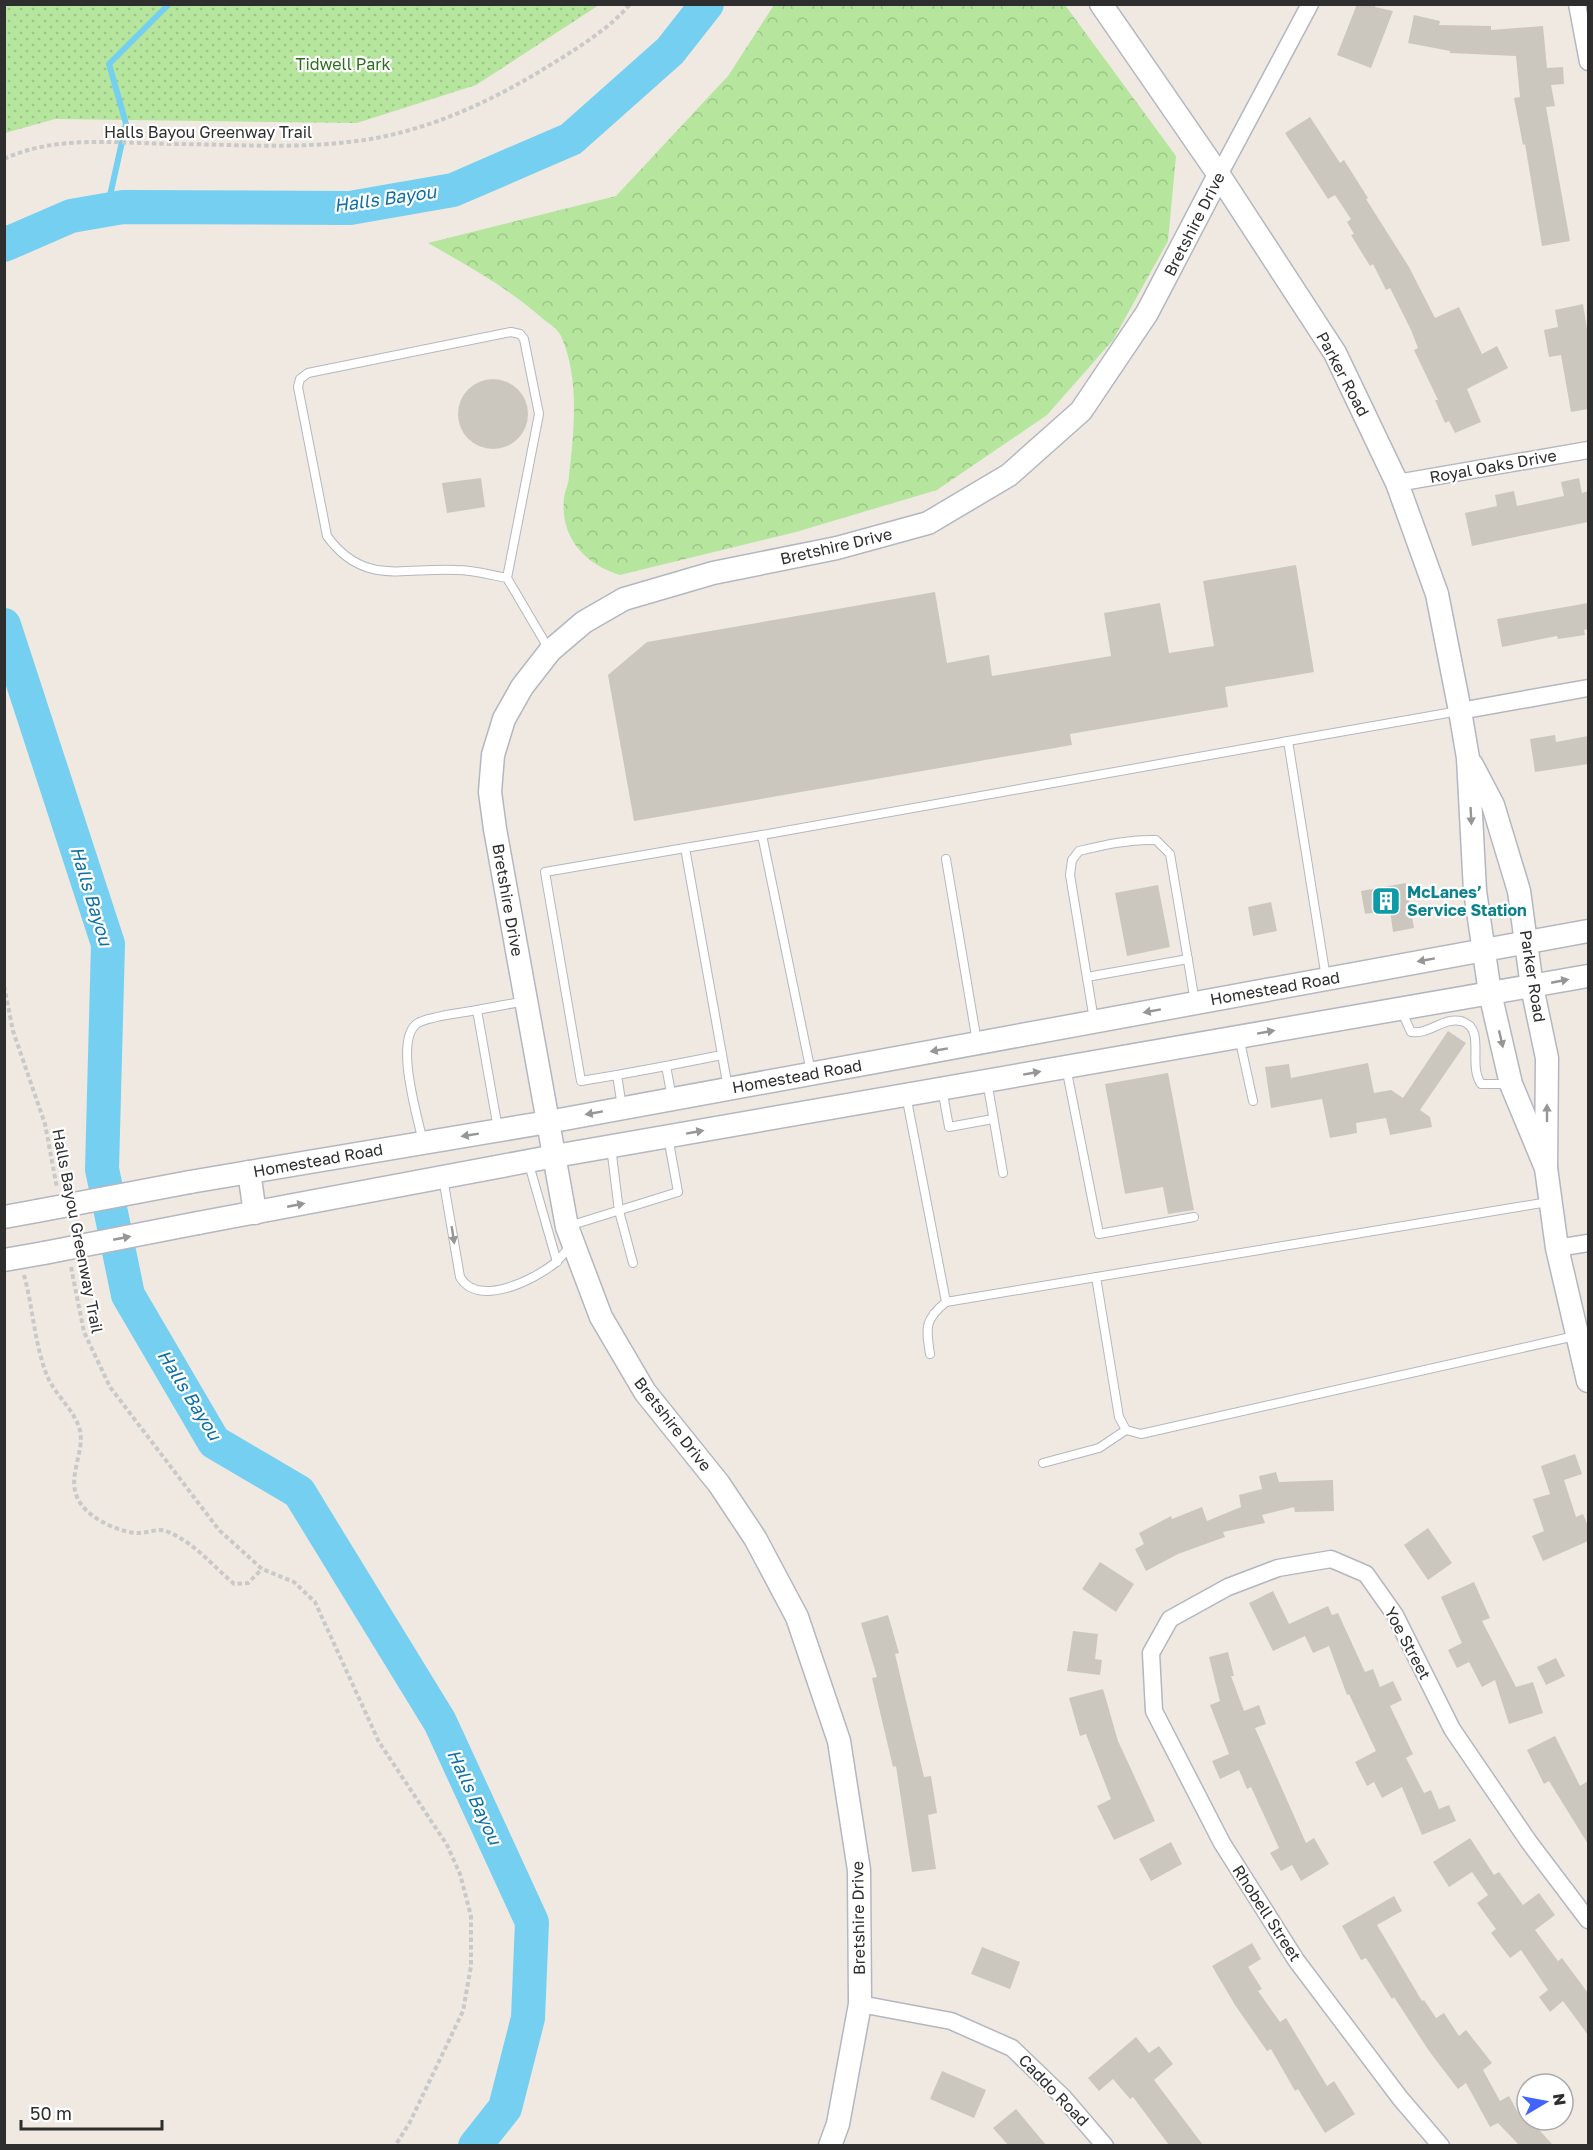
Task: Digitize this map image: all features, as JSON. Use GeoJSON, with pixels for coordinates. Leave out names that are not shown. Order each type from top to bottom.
{"type":"FeatureCollection","features":[{"type":"Feature","properties":{"kind":"main road","name":"Parker Road"},"geometry":{"type":"LineString","coordinates":[[1101,4],[1219,175],[1335,353],[1397,483],[1437,594],[1460,711],[1468,758],[1476,891],[1490,993],[1511,1084],[1546,1168]]}},
{"type":"Feature","properties":{"kind":"main road","name":"Bretshire Drive"},"geometry":{"type":"LineString","coordinates":[[830,2145],[838,2124],[860,2004],[859,1870],[839,1741],[797,1617],[754,1538],[719,1484],[639,1383],[600,1317],[570,1234],[490,792],[493,755],[504,719],[522,687],[550,651],[584,621],[624,599],[713,573],[837,548],[928,523],[1009,475],[1081,411],[1147,313],[1219,175]]}},
{"type":"Feature","properties":{"kind":"main road","name":"Parker Road"},"geometry":{"type":"LineString","coordinates":[[1468,758],[1493,805],[1519,891],[1528,942],[1532,987],[1547,1058],[1546,1168],[1557,1248],[1588,1381]]}},
{"type":"Feature","properties":{"kind":"main road","name":"Homestead Road"},"geometry":{"type":"LineString","coordinates":[[4,1217],[190,1182],[548,1122],[1588,931]]}},
{"type":"Feature","properties":{"kind":"main road"},"geometry":{"type":"LineString","coordinates":[[12,1259],[555,1156],[1588,976]]}},
{"type":"Feature","properties":{"kind":"main road"},"geometry":{"type":"LineString","coordinates":[[814,1073],[826,1109]]}},
{"type":"Feature","properties":{"kind":"main road"},"geometry":{"type":"LineString","coordinates":[[249,1172],[255,1213]]}},
{"type":"Feature","properties":{"kind":"street","name":"Bretshire Drive"},"geometry":{"type":"LineString","coordinates":[[1219,175],[1310,4]]}},
{"type":"Feature","properties":{"kind":"street"},"geometry":{"type":"LineString","coordinates":[[1577,4],[1588,62]]}},
{"type":"Feature","properties":{"kind":"street","name":"Royal Oaks Drive"},"geometry":{"type":"LineString","coordinates":[[1397,483],[1588,450]]}},
{"type":"Feature","properties":{"kind":"street"},"geometry":{"type":"LineString","coordinates":[[1460,711],[1588,688]]}},
{"type":"Feature","properties":{"kind":"street"},"geometry":{"type":"LineString","coordinates":[[1557,1248],[1588,1243]]}},
{"type":"Feature","properties":{"kind":"street","name":"Yoe Street"},"geometry":{"type":"LineString","coordinates":[[1151,1653],[1170,1619],[1228,1587],[1278,1568],[1331,1559],[1366,1574],[1395,1614],[1452,1729],[1528,1842],[1588,1920]]}},
{"type":"Feature","properties":{"kind":"street","name":"Rhobell Street"},"geometry":{"type":"LineString","coordinates":[[1151,1653],[1154,1711],[1221,1844],[1296,1960],[1400,2098],[1441,2145]]}},
{"type":"Feature","properties":{"kind":"street","name":"Caddo Road"},"geometry":{"type":"LineString","coordinates":[[860,2004],[951,2020],[1012,2048],[1063,2097],[1105,2145]]}},
{"type":"Feature","properties":{"kind":"lane"},"geometry":{"type":"LineString","coordinates":[[507,578],[456,570],[374,571],[355,564],[339,553],[327,537],[298,387],[300,379],[308,373],[512,332],[520,334],[524,339],[539,414],[507,578],[550,651]]}},
{"type":"Feature","properties":{"kind":"lane"},"geometry":{"type":"LineString","coordinates":[[722,1055],[581,1081],[545,872],[1460,711]]}},
{"type":"Feature","properties":{"kind":"lane"},"geometry":{"type":"LineString","coordinates":[[1288,741],[1326,979]]}},
{"type":"Feature","properties":{"kind":"lane"},"geometry":{"type":"LineString","coordinates":[[762,835],[814,1073]]}},
{"type":"Feature","properties":{"kind":"lane"},"geometry":{"type":"LineString","coordinates":[[1095,1021],[1071,875],[1072,860],[1078,851],[1094,848],[1140,840],[1156,840],[1170,854],[1195,1003]]}},
{"type":"Feature","properties":{"kind":"lane"},"geometry":{"type":"LineString","coordinates":[[685,848],[728,1089]]}},
{"type":"Feature","properties":{"kind":"lane"},"geometry":{"type":"LineString","coordinates":[[946,859],[977,1043]]}},
{"type":"Feature","properties":{"kind":"lane"},"geometry":{"type":"LineString","coordinates":[[1087,977],[1188,959]]}},
{"type":"Feature","properties":{"kind":"lane"},"geometry":{"type":"LineString","coordinates":[[423,1142],[406,1054],[410,1033],[418,1023],[526,1001]]}},
{"type":"Feature","properties":{"kind":"lane"},"geometry":{"type":"LineString","coordinates":[[1400,1008],[1411,1032],[1422,1034],[1455,1020],[1469,1024],[1476,1033],[1474,1073],[1481,1084],[1511,1084]]}},
{"type":"Feature","properties":{"kind":"lane"},"geometry":{"type":"LineString","coordinates":[[477,1010],[498,1130]]}},
{"type":"Feature","properties":{"kind":"lane"},"geometry":{"type":"LineString","coordinates":[[1239,1036],[1253,1101]]}},
{"type":"Feature","properties":{"kind":"lane"},"geometry":{"type":"LineString","coordinates":[[666,1066],[672,1099]]}},
{"type":"Feature","properties":{"kind":"lane"},"geometry":{"type":"LineString","coordinates":[[1066,1067],[1099,1234],[1194,1217]]}},
{"type":"Feature","properties":{"kind":"lane"},"geometry":{"type":"LineString","coordinates":[[616,1076],[622,1108]]}},
{"type":"Feature","properties":{"kind":"lane"},"geometry":{"type":"LineString","coordinates":[[987,1081],[1003,1173]]}},
{"type":"Feature","properties":{"kind":"lane"},"geometry":{"type":"LineString","coordinates":[[942,1089],[949,1127],[993,1119]]}},
{"type":"Feature","properties":{"kind":"lane"},"geometry":{"type":"LineString","coordinates":[[906,1095],[946,1302]]}},
{"type":"Feature","properties":{"kind":"lane"},"geometry":{"type":"LineString","coordinates":[[443,1177],[460,1277],[465,1286],[473,1290],[493,1290],[525,1283],[556,1262],[570,1234],[619,1211],[678,1192],[668,1137]]}},
{"type":"Feature","properties":{"kind":"lane"},"geometry":{"type":"LineString","coordinates":[[611,1146],[619,1211],[633,1263]]}},
{"type":"Feature","properties":{"kind":"lane"},"geometry":{"type":"LineString","coordinates":[[528,1161],[556,1262]]}},
{"type":"Feature","properties":{"kind":"lane"},"geometry":{"type":"LineString","coordinates":[[930,1354],[926,1330],[928,1321],[946,1302],[1551,1202]]}},
{"type":"Feature","properties":{"kind":"lane"},"geometry":{"type":"LineString","coordinates":[[1096,1277],[1119,1417],[1126,1430],[1141,1434],[1578,1335]]}},
{"type":"Feature","properties":{"kind":"lane"},"geometry":{"type":"LineString","coordinates":[[1043,1462],[1100,1448],[1126,1430]]}},
{"type":"Feature","properties":{"kind":"path","name":"Halls Bayou Greenway Trail"},"geometry":{"type":"LineString","coordinates":[[4,159],[19,152],[65,143],[286,147],[350,142],[434,123],[499,96],[574,51],[630,4]]}},
{"type":"Feature","properties":{"kind":"path","name":"Halls Bayou Greenway Trail"},"geometry":{"type":"LineString","coordinates":[[4,986],[13,1031],[45,1124],[58,1193]]}},
{"type":"Feature","properties":{"kind":"path"},"geometry":{"type":"LineString","coordinates":[[12,1259],[46,1374],[79,1427],[80,1444],[74,1469],[74,1487],[85,1509],[122,1529],[139,1533],[163,1530],[181,1538],[234,1584],[248,1583],[262,1569]]}},
{"type":"Feature","properties":{"kind":"path","name":"Halls Bayou Greenway Trail"},"geometry":{"type":"LineString","coordinates":[[70,1263],[84,1332],[110,1387],[219,1530],[262,1569],[294,1582],[315,1602],[379,1742],[447,1845],[460,1874],[471,1916],[471,1966],[463,2012],[410,2122],[395,2145]]}},
{"type":"Feature","properties":{"kind":"green space","name":"Tidwell Park"},"geometry":{"type":"Polygon","coordinates":[[[5,4],[599,5],[476,85],[357,123],[55,119],[5,133],[5,4]]]}},
{"type":"Feature","properties":{"kind":"green space"},"geometry":{"type":"Polygon","coordinates":[[[774,5],[1065,5],[1176,156],[1168,241],[1113,340],[1047,415],[937,490],[796,532],[620,575],[607,570],[585,556],[570,537],[566,525],[564,498],[569,479],[574,405],[571,369],[560,333],[501,287],[428,243],[616,196],[728,76],[774,5]]]}},
{"type":"Feature","properties":{"kind":"building"},"geometry":{"type":"Polygon","coordinates":[[[1357,4],[1376,4],[1375,7],[1393,11],[1371,68],[1337,55],[1357,4]]]}},
{"type":"Feature","properties":{"kind":"building"},"geometry":{"type":"Polygon","coordinates":[[[1414,15],[1440,21],[1439,25],[1491,26],[1491,30],[1543,26],[1547,68],[1563,67],[1564,84],[1551,85],[1555,106],[1546,107],[1570,241],[1542,246],[1525,144],[1523,145],[1514,98],[1520,97],[1516,56],[1450,53],[1450,51],[1408,43],[1414,15]]]}},
{"type":"Feature","properties":{"kind":"building"},"geometry":{"type":"Polygon","coordinates":[[[1310,117],[1340,163],[1344,160],[1368,198],[1366,199],[1409,267],[1435,318],[1459,307],[1482,354],[1497,346],[1508,368],[1467,389],[1481,422],[1455,433],[1449,421],[1445,423],[1435,400],[1438,400],[1414,350],[1418,348],[1411,330],[1390,288],[1386,290],[1373,264],[1370,266],[1351,235],[1354,234],[1347,222],[1351,219],[1335,195],[1328,199],[1285,133],[1310,117]]]}},
{"type":"Feature","properties":{"kind":"building"},"geometry":{"type":"Polygon","coordinates":[[[1583,304],[1588,335],[1588,409],[1571,412],[1561,355],[1549,357],[1544,330],[1558,327],[1555,310],[1583,304]]]}},
{"type":"Feature","properties":{"kind":"building"},"geometry":{"type":"Polygon","coordinates":[[[493,379],[506,382],[518,389],[525,401],[528,414],[525,427],[518,439],[506,446],[493,449],[480,446],[468,439],[461,427],[458,414],[461,401],[468,389],[480,382],[493,379]]]}},
{"type":"Feature","properties":{"kind":"building"},"geometry":{"type":"Polygon","coordinates":[[[481,478],[485,507],[447,513],[442,483],[481,478]]]}},
{"type":"Feature","properties":{"kind":"building"},"geometry":{"type":"Polygon","coordinates":[[[1579,478],[1582,493],[1588,491],[1588,522],[1472,546],[1465,513],[1497,506],[1495,495],[1514,491],[1517,506],[1564,496],[1561,482],[1579,478]]]}},
{"type":"Feature","properties":{"kind":"building"},"geometry":{"type":"Polygon","coordinates":[[[1296,565],[1314,672],[1225,687],[1228,707],[1070,734],[1072,745],[634,821],[608,675],[647,642],[935,592],[947,663],[989,655],[992,676],[1111,656],[1104,613],[1160,603],[1169,653],[1214,646],[1203,581],[1296,565]]]}},
{"type":"Feature","properties":{"kind":"building"},"geometry":{"type":"Polygon","coordinates":[[[1588,603],[1588,629],[1584,630],[1585,635],[1558,639],[1557,636],[1502,647],[1497,619],[1588,603]]]}},
{"type":"Feature","properties":{"kind":"building"},"geometry":{"type":"Polygon","coordinates":[[[1555,735],[1556,742],[1588,736],[1588,764],[1535,772],[1530,739],[1555,735]]]}},
{"type":"Feature","properties":{"kind":"building","name":"McLanes’ Service Station"},"geometry":{"type":"Polygon","coordinates":[[[1406,883],[1414,928],[1393,932],[1390,910],[1365,914],[1361,891],[1406,883]]]}},
{"type":"Feature","properties":{"kind":"building"},"geometry":{"type":"Polygon","coordinates":[[[1158,885],[1170,947],[1127,956],[1115,893],[1158,885]]]}},
{"type":"Feature","properties":{"kind":"building"},"geometry":{"type":"Polygon","coordinates":[[[1271,902],[1277,931],[1253,936],[1248,907],[1271,902]]]}},
{"type":"Feature","properties":{"kind":"building"},"geometry":{"type":"Polygon","coordinates":[[[1448,1031],[1466,1043],[1420,1110],[1430,1117],[1432,1127],[1390,1135],[1386,1118],[1356,1123],[1357,1133],[1330,1138],[1322,1099],[1271,1108],[1265,1067],[1289,1064],[1291,1078],[1368,1063],[1374,1093],[1391,1090],[1403,1098],[1448,1031]]]}},
{"type":"Feature","properties":{"kind":"building"},"geometry":{"type":"Polygon","coordinates":[[[1168,1073],[1194,1210],[1168,1214],[1163,1187],[1125,1194],[1105,1084],[1168,1073]]]}},
{"type":"Feature","properties":{"kind":"building"},"geometry":{"type":"Polygon","coordinates":[[[1575,1454],[1582,1474],[1564,1480],[1576,1517],[1583,1514],[1588,1526],[1588,1541],[1543,1561],[1532,1536],[1544,1531],[1533,1499],[1550,1494],[1541,1466],[1575,1454]]]}},
{"type":"Feature","properties":{"kind":"building"},"geometry":{"type":"Polygon","coordinates":[[[1276,1472],[1279,1482],[1333,1480],[1334,1511],[1295,1512],[1294,1507],[1262,1515],[1265,1523],[1223,1532],[1225,1537],[1178,1554],[1146,1571],[1135,1549],[1144,1544],[1139,1533],[1171,1516],[1172,1519],[1202,1507],[1207,1521],[1241,1507],[1239,1495],[1262,1489],[1259,1476],[1276,1472]]]}},
{"type":"Feature","properties":{"kind":"building"},"geometry":{"type":"Polygon","coordinates":[[[1428,1528],[1452,1563],[1428,1580],[1404,1545],[1428,1528]]]}},
{"type":"Feature","properties":{"kind":"building"},"geometry":{"type":"Polygon","coordinates":[[[1100,1562],[1134,1584],[1116,1612],[1082,1589],[1100,1562]]]}},
{"type":"Feature","properties":{"kind":"building"},"geometry":{"type":"Polygon","coordinates":[[[1474,1582],[1490,1618],[1482,1621],[1516,1687],[1533,1682],[1543,1713],[1509,1724],[1495,1680],[1482,1687],[1469,1662],[1457,1668],[1448,1650],[1462,1643],[1441,1597],[1474,1582]]]}},
{"type":"Feature","properties":{"kind":"building"},"geometry":{"type":"Polygon","coordinates":[[[1273,1591],[1289,1624],[1328,1606],[1332,1615],[1338,1613],[1365,1672],[1373,1669],[1380,1687],[1393,1681],[1402,1700],[1390,1706],[1413,1754],[1406,1758],[1424,1793],[1431,1790],[1439,1809],[1449,1805],[1456,1821],[1422,1835],[1402,1787],[1382,1798],[1374,1782],[1367,1786],[1355,1762],[1376,1751],[1349,1694],[1347,1695],[1329,1646],[1313,1653],[1305,1636],[1273,1651],[1249,1603],[1273,1591]]]}},
{"type":"Feature","properties":{"kind":"building"},"geometry":{"type":"Polygon","coordinates":[[[888,1615],[899,1653],[895,1654],[924,1777],[931,1776],[937,1813],[928,1815],[936,1869],[912,1872],[896,1766],[893,1767],[872,1678],[877,1677],[861,1623],[888,1615]]]}},
{"type":"Feature","properties":{"kind":"building"},"geometry":{"type":"Polygon","coordinates":[[[1073,1631],[1098,1634],[1095,1659],[1102,1660],[1100,1675],[1067,1671],[1073,1631]]]}},
{"type":"Feature","properties":{"kind":"building"},"geometry":{"type":"Polygon","coordinates":[[[1228,1652],[1234,1676],[1231,1676],[1244,1711],[1259,1705],[1266,1724],[1255,1728],[1306,1843],[1314,1838],[1329,1864],[1301,1881],[1292,1865],[1281,1871],[1270,1853],[1279,1848],[1251,1787],[1247,1789],[1239,1770],[1220,1779],[1212,1761],[1229,1754],[1210,1705],[1220,1701],[1209,1657],[1228,1652]]]}},
{"type":"Feature","properties":{"kind":"building"},"geometry":{"type":"Polygon","coordinates":[[[1556,1658],[1565,1676],[1546,1685],[1537,1667],[1556,1658]]]}},
{"type":"Feature","properties":{"kind":"building"},"geometry":{"type":"Polygon","coordinates":[[[1103,1689],[1118,1741],[1155,1821],[1114,1840],[1097,1806],[1111,1799],[1086,1734],[1080,1736],[1069,1698],[1103,1689]]]}},
{"type":"Feature","properties":{"kind":"building"},"geometry":{"type":"Polygon","coordinates":[[[1555,1736],[1580,1786],[1588,1781],[1588,1844],[1549,1781],[1544,1784],[1527,1750],[1555,1736]]]}},
{"type":"Feature","properties":{"kind":"building"},"geometry":{"type":"Polygon","coordinates":[[[1470,1838],[1494,1875],[1499,1872],[1523,1905],[1539,1893],[1555,1915],[1535,1930],[1558,1961],[1562,1958],[1588,1993],[1588,2035],[1563,2001],[1550,2012],[1539,1997],[1548,1990],[1521,1950],[1510,1958],[1491,1933],[1496,1929],[1477,1903],[1488,1895],[1472,1872],[1449,1887],[1433,1862],[1470,1838]]]}},
{"type":"Feature","properties":{"kind":"building"},"geometry":{"type":"Polygon","coordinates":[[[1171,1842],[1182,1864],[1151,1881],[1139,1859],[1171,1842]]]}},
{"type":"Feature","properties":{"kind":"building"},"geometry":{"type":"Polygon","coordinates":[[[1394,1896],[1402,1911],[1377,1925],[1422,2001],[1424,2000],[1436,2018],[1444,2013],[1459,2036],[1466,2030],[1492,2063],[1483,2070],[1500,2101],[1509,2096],[1515,2107],[1515,2132],[1541,2132],[1553,2145],[1519,2145],[1498,2123],[1490,2127],[1466,2083],[1458,2089],[1429,2051],[1394,1997],[1392,1999],[1366,1958],[1361,1960],[1342,1926],[1394,1896]]]}},
{"type":"Feature","properties":{"kind":"building"},"geometry":{"type":"Polygon","coordinates":[[[1252,1943],[1261,1959],[1248,1967],[1262,1989],[1258,1991],[1280,2022],[1286,2018],[1327,2086],[1334,2081],[1355,2114],[1325,2133],[1298,2089],[1295,2091],[1271,2049],[1267,2051],[1235,2005],[1212,1966],[1252,1943]]]}},
{"type":"Feature","properties":{"kind":"building"},"geometry":{"type":"Polygon","coordinates":[[[982,1947],[1020,1962],[1010,1989],[971,1974],[982,1947]]]}},
{"type":"Feature","properties":{"kind":"building"},"geometry":{"type":"Polygon","coordinates":[[[1136,2037],[1149,2053],[1159,2046],[1173,2064],[1154,2080],[1203,2145],[1169,2145],[1133,2097],[1130,2099],[1113,2079],[1099,2091],[1088,2078],[1136,2037]]]}},
{"type":"Feature","properties":{"kind":"building"},"geometry":{"type":"Polygon","coordinates":[[[942,2071],[986,2090],[974,2118],[930,2099],[942,2071]]]}},
{"type":"Feature","properties":{"kind":"building"},"geometry":{"type":"Polygon","coordinates":[[[1016,2109],[1046,2145],[1008,2145],[993,2128],[1016,2109]]]}},
{"type":"Feature","properties":{"kind":"waterway"},"geometry":{"type":"LineString","coordinates":[[107,209],[126,124],[109,64],[169,4]]}},
{"type":"Feature","properties":{"kind":"waterway","name":"Halls Bayou"},"geometry":{"type":"LineString","coordinates":[[4,245],[71,216],[123,207],[350,208],[453,190],[571,139],[670,51],[707,4]]}},
{"type":"Feature","properties":{"kind":"waterway","name":"Halls Bayou"},"geometry":{"type":"LineString","coordinates":[[4,625],[108,944],[102,1169],[128,1295],[214,1442],[299,1492],[440,1722],[532,1922],[528,2018],[505,2108],[475,2146]]}},
{"type":"Feature","properties":{"kind":"place","name":"McLanes’ Service Station"},"geometry":{"type":"Point","coordinates":[1386,901]}}]}
